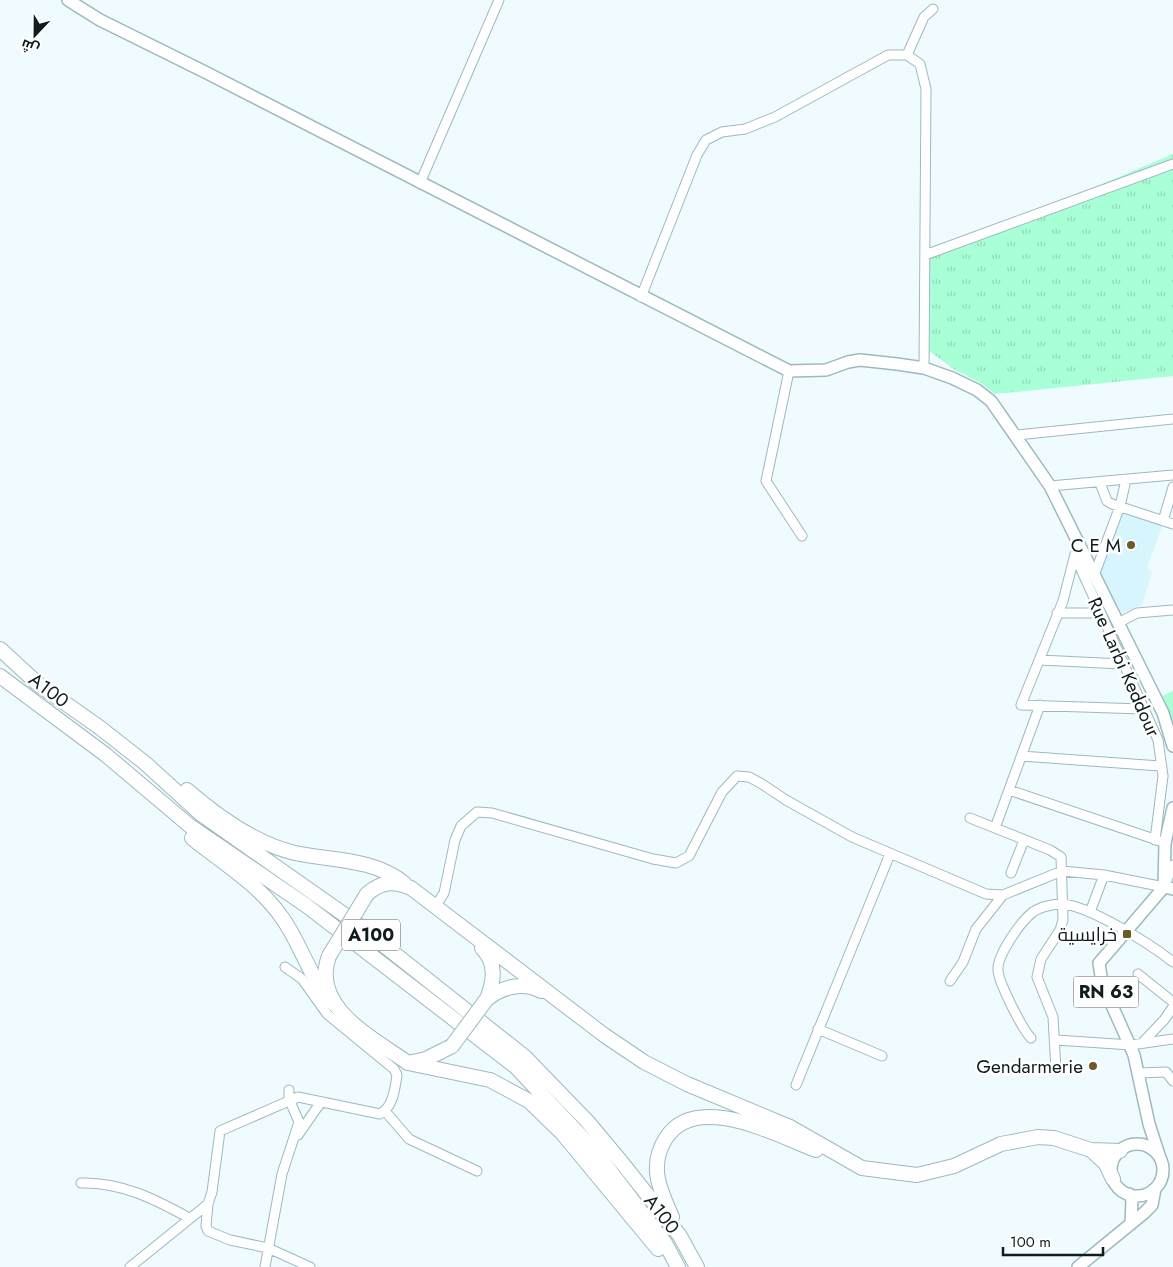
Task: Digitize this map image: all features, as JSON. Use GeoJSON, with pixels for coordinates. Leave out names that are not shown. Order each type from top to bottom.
{"type":"FeatureCollection","features":[{"type":"Feature","properties":{"kind":"highway","name":"A100"},"geometry":{"type":"LineString","coordinates":[[0,649],[38,684],[100,727],[145,763],[201,814],[352,920],[525,1056],[587,1121],[680,1236],[697,1267]]}},
{"type":"Feature","properties":{"kind":"highway","name":"A100"},"geometry":{"type":"LineString","coordinates":[[0,676],[129,773],[190,826],[307,906],[516,1068],[594,1150],[665,1242],[678,1267]]}},
{"type":"Feature","properties":{"kind":"highway"},"geometry":{"type":"LineString","coordinates":[[100,727],[136,748],[198,799],[266,843],[295,853],[356,862],[377,868],[396,877],[619,1046],[644,1062],[687,1084],[790,1127],[862,1168]]}},
{"type":"Feature","properties":{"kind":"highway"},"geometry":{"type":"LineString","coordinates":[[129,773],[182,831],[241,874],[272,904],[293,935],[322,992],[356,1025],[408,1063],[490,1080],[529,1101],[562,1134],[672,1267]]}},
{"type":"Feature","properties":{"kind":"highway"},"geometry":{"type":"LineString","coordinates":[[334,1004],[326,988],[324,977],[329,956],[367,894],[376,886],[384,883],[395,882],[411,888]]}},
{"type":"Feature","properties":{"kind":"highway"},"geometry":{"type":"LineString","coordinates":[[465,931],[487,953],[491,962],[493,971],[492,984],[486,1000]]}},
{"type":"Feature","properties":{"kind":"highway"},"geometry":{"type":"LineString","coordinates":[[408,1063],[426,1059],[452,1046],[486,1000],[496,992],[520,986],[535,988],[574,1011]]}},
{"type":"Feature","properties":{"kind":"highway"},"geometry":{"type":"LineString","coordinates":[[680,1236],[660,1190],[656,1175],[656,1161],[660,1146],[669,1134],[679,1124],[692,1118],[721,1117],[862,1168],[917,1174],[954,1166],[1002,1144],[1038,1137],[1054,1138],[1091,1150],[1124,1148]]}},
{"type":"Feature","properties":{"kind":"highway"},"geometry":{"type":"LineString","coordinates":[[1091,1150],[1106,1164],[1113,1179]]}},
{"type":"Feature","properties":{"kind":"main road"},"geometry":{"type":"LineString","coordinates":[[68,0],[100,20],[214,76],[420,184],[789,371],[826,370],[860,360],[924,368],[978,390],[991,401],[1017,435],[1050,486],[1120,622],[1162,713],[1173,746]]}},
{"type":"Feature","properties":{"kind":"main road"},"geometry":{"type":"LineString","coordinates":[[1168,888],[1160,842],[1173,808]]}},
{"type":"Feature","properties":{"kind":"main road","name":"RN 63"},"geometry":{"type":"LineString","coordinates":[[1149,1124],[1139,1072],[1136,1044],[1102,983],[1099,964],[1126,932],[1168,888]]}},
{"type":"Feature","properties":{"kind":"main road"},"geometry":{"type":"LineString","coordinates":[[1149,1124],[1140,1139],[1124,1148],[1112,1164],[1113,1179],[1117,1186],[1129,1194],[1143,1195],[1155,1189]]}},
{"type":"Feature","properties":{"kind":"main road"},"geometry":{"type":"LineString","coordinates":[[1078,1267],[1152,1205],[1155,1189],[1163,1174],[1149,1124]]}},
{"type":"Feature","properties":{"kind":"main road"},"geometry":{"type":"LineString","coordinates":[[1124,1148],[1143,1145],[1156,1152],[1160,1158]]}},
{"type":"Feature","properties":{"kind":"main road"},"geometry":{"type":"LineString","coordinates":[[1129,1194],[1132,1200],[1131,1224]]}},
{"type":"Feature","properties":{"kind":"street"},"geometry":{"type":"LineString","coordinates":[[420,184],[499,0]]}},
{"type":"Feature","properties":{"kind":"street"},"geometry":{"type":"LineString","coordinates":[[907,55],[924,17],[933,9]]}},
{"type":"Feature","properties":{"kind":"street"},"geometry":{"type":"LineString","coordinates":[[641,296],[697,155],[706,140],[722,132],[745,129],[775,117],[888,55],[907,55],[920,64],[926,89],[924,368]]}},
{"type":"Feature","properties":{"kind":"street"},"geometry":{"type":"LineString","coordinates":[[925,255],[1173,164]]}},
{"type":"Feature","properties":{"kind":"street"},"geometry":{"type":"LineString","coordinates":[[789,371],[766,482],[802,536]]}},
{"type":"Feature","properties":{"kind":"street"},"geometry":{"type":"LineString","coordinates":[[1017,435],[1173,419]]}},
{"type":"Feature","properties":{"kind":"street"},"geometry":{"type":"LineString","coordinates":[[1050,486],[1173,475]]}},
{"type":"Feature","properties":{"kind":"street"},"geometry":{"type":"LineString","coordinates":[[1095,573],[1120,506],[1126,480]]}},
{"type":"Feature","properties":{"kind":"street"},"geometry":{"type":"LineString","coordinates":[[1100,483],[1107,501],[1173,524]]}},
{"type":"Feature","properties":{"kind":"street"},"geometry":{"type":"LineString","coordinates":[[1163,521],[1173,487]]}},
{"type":"Feature","properties":{"kind":"street"},"geometry":{"type":"LineString","coordinates":[[1079,541],[1057,613],[1021,704],[1142,709]]}},
{"type":"Feature","properties":{"kind":"street","name":"Rue Larbi Keddour"},"geometry":{"type":"LineString","coordinates":[[1075,556],[1142,709],[1158,740],[1160,766],[1163,776],[1160,842]]}},
{"type":"Feature","properties":{"kind":"street"},"geometry":{"type":"LineString","coordinates":[[1120,622],[1137,613],[1173,610]]}},
{"type":"Feature","properties":{"kind":"street"},"geometry":{"type":"LineString","coordinates":[[1057,613],[1100,613]]}},
{"type":"Feature","properties":{"kind":"street"},"geometry":{"type":"LineString","coordinates":[[1040,660],[1122,664]]}},
{"type":"Feature","properties":{"kind":"street"},"geometry":{"type":"LineString","coordinates":[[995,828],[1040,705]]}},
{"type":"Feature","properties":{"kind":"street"},"geometry":{"type":"LineString","coordinates":[[1021,756],[1160,766]]}},
{"type":"Feature","properties":{"kind":"street"},"geometry":{"type":"LineString","coordinates":[[435,907],[444,893],[455,840],[461,826],[477,812],[492,813],[653,859],[676,862],[689,856],[722,792],[737,776],[749,777],[816,818],[890,854],[973,889],[1003,895]]}},
{"type":"Feature","properties":{"kind":"street"},"geometry":{"type":"LineString","coordinates":[[1009,790],[1160,842]]}},
{"type":"Feature","properties":{"kind":"street"},"geometry":{"type":"LineString","coordinates":[[970,818],[1056,853],[1060,857],[1063,920],[1060,930],[1041,959],[1036,977],[1054,1017],[1056,1070]]}},
{"type":"Feature","properties":{"kind":"street"},"geometry":{"type":"LineString","coordinates":[[1011,873],[1024,840]]}},
{"type":"Feature","properties":{"kind":"street"},"geometry":{"type":"LineString","coordinates":[[796,1085],[890,854]]}},
{"type":"Feature","properties":{"kind":"street"},"geometry":{"type":"LineString","coordinates":[[950,981],[962,962],[976,929],[1003,895],[1062,871],[1104,875],[1168,888],[1173,865]]}},
{"type":"Feature","properties":{"kind":"street"},"geometry":{"type":"LineString","coordinates":[[1090,912],[1104,875]]}},
{"type":"Feature","properties":{"kind":"street"},"geometry":{"type":"LineString","coordinates":[[1031,1038],[1014,1012],[998,970],[1004,948],[1032,912],[1043,907],[1062,904],[1090,912],[1173,962]]}},
{"type":"Feature","properties":{"kind":"street"},"geometry":{"type":"LineString","coordinates":[[285,967],[302,979],[327,1014],[388,1064],[397,1075],[393,1099],[385,1111],[380,1114],[289,1094]]}},
{"type":"Feature","properties":{"kind":"street"},"geometry":{"type":"LineString","coordinates":[[1138,974],[1173,1002]]}},
{"type":"Feature","properties":{"kind":"street"},"geometry":{"type":"LineString","coordinates":[[1136,1044],[1169,1020],[1173,1007]]}},
{"type":"Feature","properties":{"kind":"street"},"geometry":{"type":"LineString","coordinates":[[818,1029],[882,1056]]}},
{"type":"Feature","properties":{"kind":"street"},"geometry":{"type":"LineString","coordinates":[[1056,1040],[1136,1044],[1173,1039]]}},
{"type":"Feature","properties":{"kind":"street"},"geometry":{"type":"LineString","coordinates":[[397,1075],[405,1073],[408,1063]]}},
{"type":"Feature","properties":{"kind":"street"},"geometry":{"type":"LineString","coordinates":[[1139,1072],[1166,1072],[1173,1081]]}},
{"type":"Feature","properties":{"kind":"street"},"geometry":{"type":"LineString","coordinates":[[266,1267],[282,1174],[299,1122],[289,1094]]}},
{"type":"Feature","properties":{"kind":"street"},"geometry":{"type":"LineString","coordinates":[[289,1094],[263,1114],[220,1131],[206,1226],[208,1231],[230,1240],[268,1248],[310,1267]]}},
{"type":"Feature","properties":{"kind":"street"},"geometry":{"type":"LineString","coordinates":[[293,1144],[321,1102]]}},
{"type":"Feature","properties":{"kind":"street"},"geometry":{"type":"LineString","coordinates":[[385,1111],[409,1139],[477,1171]]}},
{"type":"Feature","properties":{"kind":"street"},"geometry":{"type":"LineString","coordinates":[[81,1183],[98,1182],[138,1193],[189,1218]]}},
{"type":"Feature","properties":{"kind":"street"},"geometry":{"type":"LineString","coordinates":[[135,1266],[189,1218],[208,1204]]}},
{"type":"Feature","properties":{"kind":"shaded area","name":"C E M"},"geometry":{"type":"Polygon","coordinates":[[[1116,510],[1163,523],[1147,568],[1152,572],[1142,605],[1122,613],[1102,577],[1099,567],[1116,510]]]}},
{"type":"Feature","properties":{"kind":"green space"},"geometry":{"type":"Polygon","coordinates":[[[1173,154],[1173,376],[995,394],[981,383],[955,370],[928,350],[928,258],[1173,154]]]}},
{"type":"Feature","properties":{"kind":"green space"},"geometry":{"type":"Polygon","coordinates":[[[1173,691],[1173,723],[1160,697],[1173,691]]]}},
{"type":"Feature","properties":{"kind":"place","name":"C E M"},"geometry":{"type":"Point","coordinates":[1131,545]}},
{"type":"Feature","properties":{"kind":"place","name":"خرايسية"},"geometry":{"type":"Point","coordinates":[1127,934]}},
{"type":"Feature","properties":{"kind":"place","name":"Gendarmerie"},"geometry":{"type":"Point","coordinates":[1093,1066]}}]}
